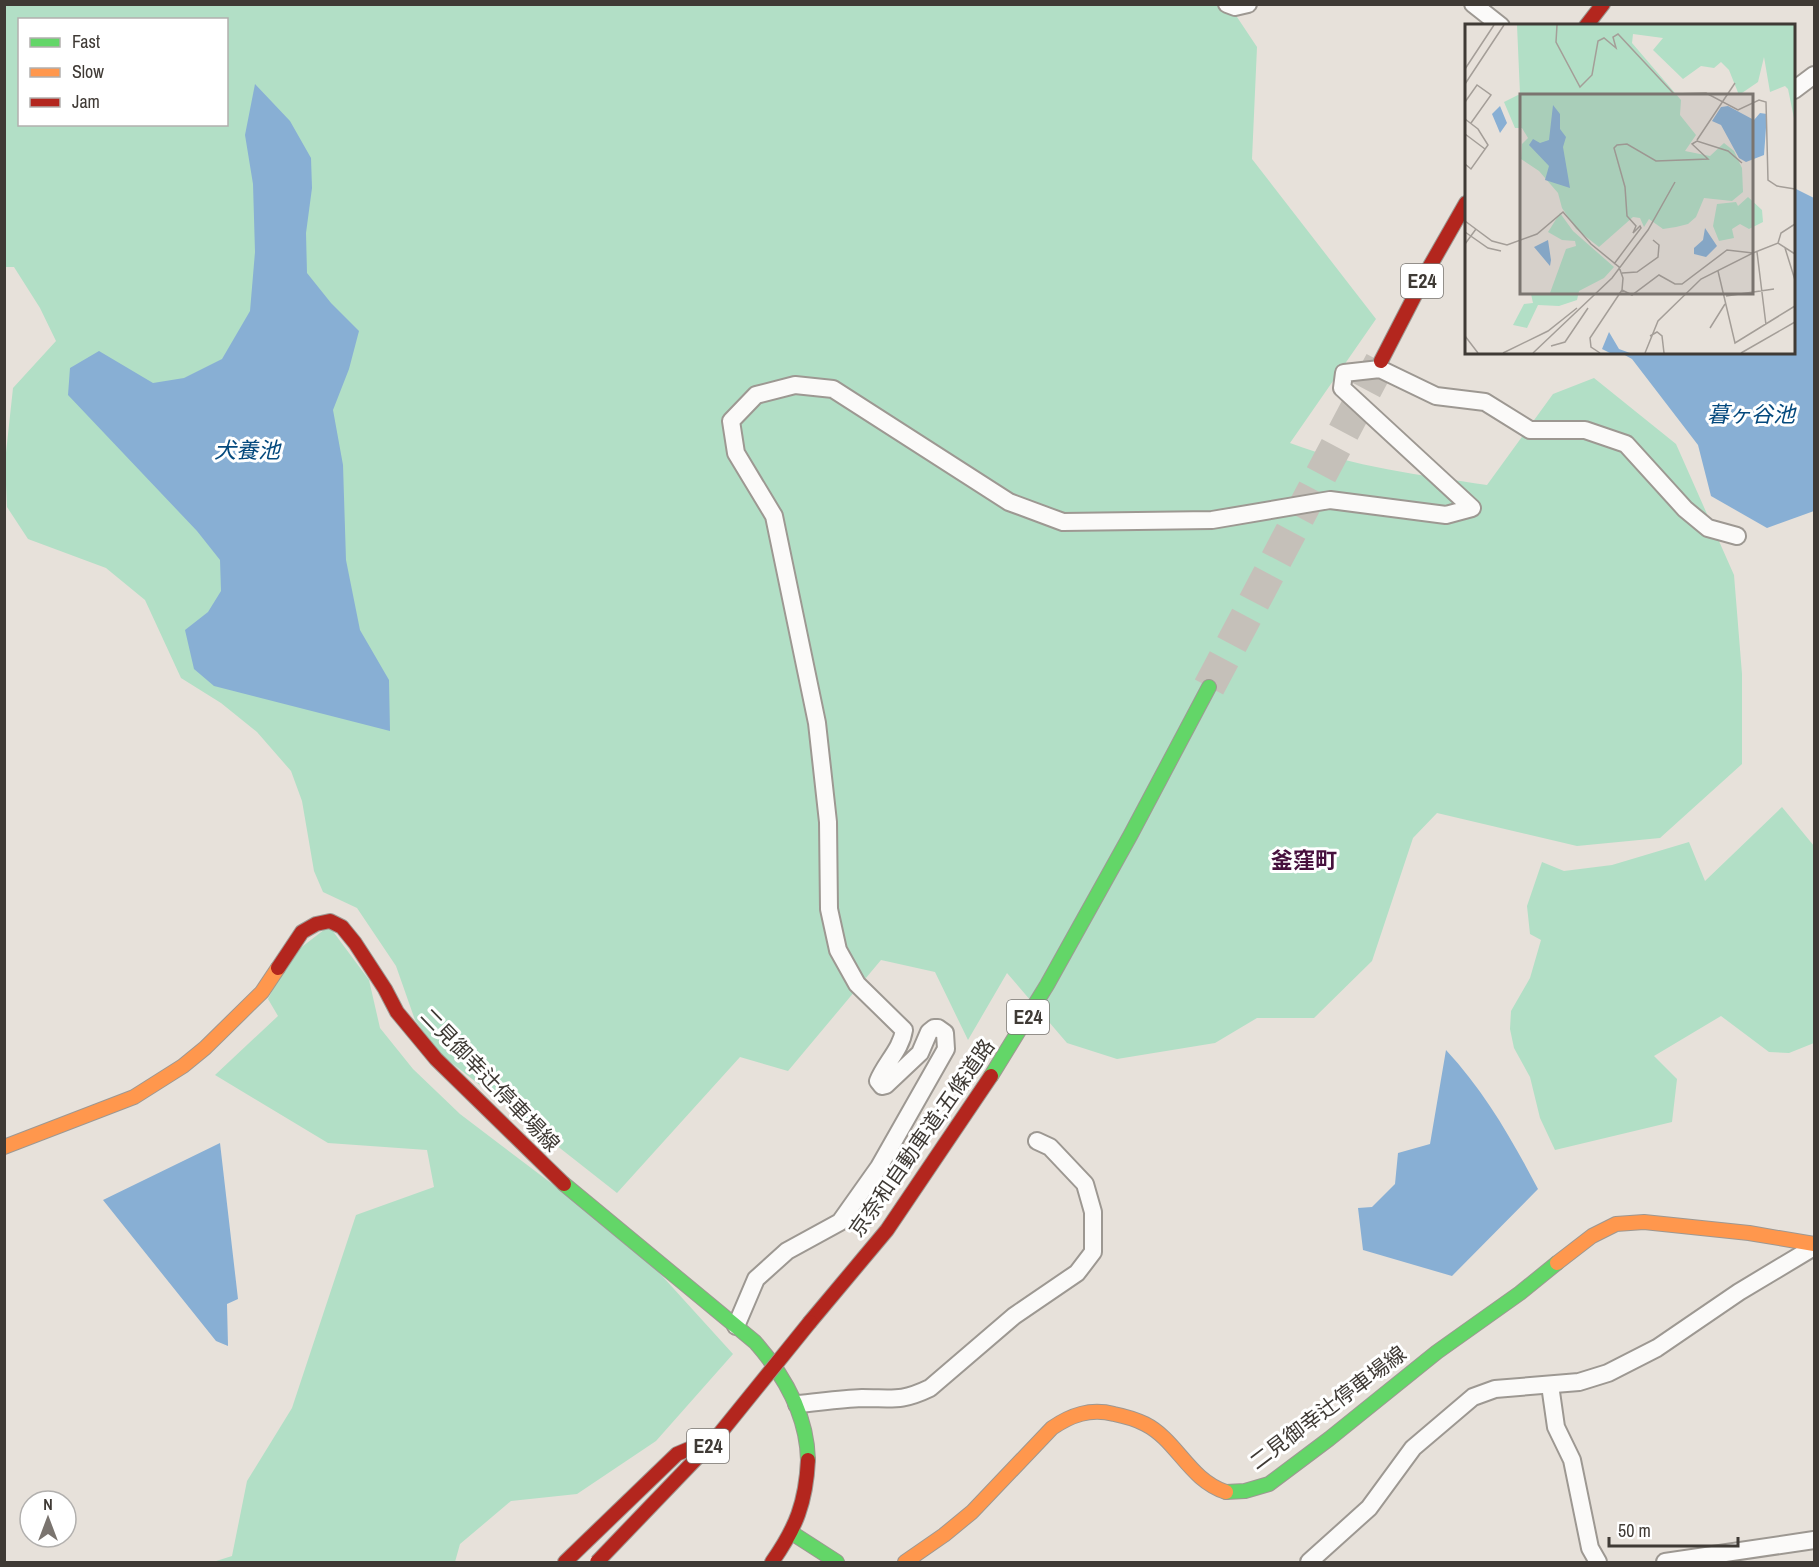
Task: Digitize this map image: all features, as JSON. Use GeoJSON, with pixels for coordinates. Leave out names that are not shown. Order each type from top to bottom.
{"type":"FeatureCollection","features":[{"type":"Feature","properties":{"kind":"main road"},"geometry":{"type":"LineString","coordinates":[[1588,24],[1603,4]]}},
{"type":"Feature","properties":{"kind":"main road","name":"E24"},"geometry":{"type":"LineString","coordinates":[[1381,361],[1430,266],[1465,206]]}},
{"type":"Feature","properties":{"kind":"main road","name":"京奈和自動車道;五條道路"},"geometry":{"type":"LineString","coordinates":[[597,1563],[717,1437],[887,1230],[1001,1062],[1047,985],[1125,846],[1209,687]]}},
{"type":"Feature","properties":{"kind":"main road","name":"二見御幸辻停車場線"},"geometry":{"type":"LineString","coordinates":[[4,1147],[134,1097],[183,1066],[219,1035],[262,992],[302,932],[316,924],[330,921],[342,927],[386,989],[397,1012],[444,1068],[553,1175],[736,1326],[769,1356],[783,1376],[797,1404],[806,1442],[807,1479],[792,1533],[772,1563]]}},
{"type":"Feature","properties":{"kind":"main road","name":"二見御幸辻停車場線"},"geometry":{"type":"LineString","coordinates":[[905,1563],[972,1512],[1053,1428],[1067,1418],[1086,1412],[1107,1412],[1146,1424],[1160,1434],[1200,1478],[1214,1488],[1229,1493],[1269,1484],[1437,1352],[1520,1293],[1592,1236],[1616,1224],[1644,1222],[1749,1233],[1815,1245]]}},
{"type":"Feature","properties":{"kind":"main road"},"geometry":{"type":"LineString","coordinates":[[699,1476],[767,1392],[791,1347]]}},
{"type":"Feature","properties":{"kind":"main road"},"geometry":{"type":"LineString","coordinates":[[565,1563],[677,1454],[717,1437]]}},
{"type":"Feature","properties":{"kind":"main road"},"geometry":{"type":"LineString","coordinates":[[792,1533],[837,1563]]}},
{"type":"Feature","properties":{"kind":"street"},"geometry":{"type":"LineString","coordinates":[[1227,4],[1235,7],[1248,4]]}},
{"type":"Feature","properties":{"kind":"street"},"geometry":{"type":"LineString","coordinates":[[1473,4],[1498,24]]}},
{"type":"Feature","properties":{"kind":"street"},"geometry":{"type":"LineString","coordinates":[[1795,89],[1815,75]]}},
{"type":"Feature","properties":{"kind":"street"},"geometry":{"type":"LineString","coordinates":[[736,1326],[756,1279],[787,1251],[840,1222],[879,1167],[946,1049],[945,1033],[934,1028],[929,1032],[920,1053],[886,1085],[882,1086],[878,1081],[901,1044],[904,1030],[857,984],[837,950],[829,909],[828,822],[817,723],[774,516],[736,453],[731,421],[756,395],[795,385],[833,389],[1010,502],[1063,522],[1212,520],[1330,500],[1446,515],[1472,508],[1342,388],[1344,373],[1380,369],[1436,396],[1485,402],[1530,430],[1585,430],[1626,444],[1685,509],[1708,528],[1737,536]]}},
{"type":"Feature","properties":{"kind":"street"},"geometry":{"type":"LineString","coordinates":[[797,1404],[862,1398],[897,1400],[923,1392],[1014,1316],[1077,1273],[1093,1252],[1093,1212],[1085,1185],[1050,1147],[1037,1141]]}},
{"type":"Feature","properties":{"kind":"street"},"geometry":{"type":"LineString","coordinates":[[1309,1563],[1369,1508],[1413,1448],[1473,1397],[1495,1389],[1579,1382],[1608,1373],[1658,1348],[1739,1292],[1815,1245]]}},
{"type":"Feature","properties":{"kind":"street"},"geometry":{"type":"LineString","coordinates":[[1550,1385],[1556,1427],[1572,1460],[1590,1548],[1598,1563]]}},
{"type":"Feature","properties":{"kind":"street"},"geometry":{"type":"LineString","coordinates":[[1665,1563],[1815,1540]]}},
{"type":"Feature","properties":{"kind":"green space"},"geometry":{"type":"Polygon","coordinates":[[[4,5],[1229,5],[1257,47],[1252,159],[1376,319],[1290,443],[1363,464],[1487,485],[1553,394],[1594,378],[1676,444],[1734,575],[1742,674],[1742,764],[1660,838],[1577,846],[1437,813],[1413,838],[1372,961],[1314,1018],[1257,1018],[1215,1043],[1117,1059],[1067,1043],[1007,973],[968,1040],[935,972],[881,960],[788,1071],[740,1057],[617,1193],[439,1053],[415,1020],[396,966],[357,908],[323,892],[314,871],[302,801],[291,771],[257,732],[221,703],[181,678],[145,600],[106,568],[28,539],[7,507],[5,462],[13,388],[56,341],[40,308],[14,267],[5,267],[4,5]]]}},
{"type":"Feature","properties":{"kind":"green space"},"geometry":{"type":"Polygon","coordinates":[[[1782,807],[1814,846],[1814,1043],[1789,1053],[1769,1052],[1721,1016],[1654,1056],[1677,1079],[1672,1122],[1555,1150],[1540,1118],[1530,1077],[1514,1048],[1510,1029],[1511,1011],[1530,978],[1541,940],[1530,934],[1527,906],[1542,862],[1564,871],[1612,865],[1689,842],[1705,881],[1782,807]]]}},
{"type":"Feature","properties":{"kind":"green space"},"geometry":{"type":"Polygon","coordinates":[[[329,926],[369,980],[380,1028],[413,1069],[460,1114],[551,1183],[654,1267],[733,1354],[656,1441],[577,1494],[511,1501],[460,1544],[455,1562],[213,1562],[232,1556],[247,1481],[292,1408],[356,1215],[434,1187],[427,1150],[328,1143],[215,1075],[278,1016],[268,999],[290,956],[329,926]]]}},
{"type":"Feature","properties":{"kind":"water","name":"犬養池"},"geometry":{"type":"Polygon","coordinates":[[[255,84],[290,121],[311,158],[312,188],[306,233],[307,273],[331,303],[359,331],[349,369],[333,410],[343,465],[346,560],[360,630],[389,680],[390,731],[214,686],[194,669],[185,630],[208,612],[221,591],[220,560],[197,531],[68,395],[70,368],[99,351],[153,383],[184,378],[222,359],[250,311],[255,252],[253,184],[245,135],[255,84]]]}},
{"type":"Feature","properties":{"kind":"water","name":"暮ヶ谷池"},"geometry":{"type":"Polygon","coordinates":[[[1795,188],[1814,198],[1814,511],[1767,528],[1711,496],[1698,445],[1632,359],[1623,354],[1795,354],[1795,188]]]}},
{"type":"Feature","properties":{"kind":"water"},"geometry":{"type":"Polygon","coordinates":[[[1446,1050],[1473,1082],[1496,1116],[1538,1189],[1452,1276],[1363,1250],[1358,1208],[1372,1207],[1395,1184],[1398,1153],[1430,1144],[1446,1050]]]}},
{"type":"Feature","properties":{"kind":"water"},"geometry":{"type":"Polygon","coordinates":[[[220,1143],[238,1299],[227,1304],[228,1346],[216,1341],[103,1200],[220,1143]]]}},
{"type":"Feature","properties":{"kind":"tunnel"},"geometry":{"type":"LineString","coordinates":[[1209,687],[1381,361]]}},
{"type":"Feature","properties":{"kind":"traffic: fast"},"geometry":{"type":"LineString","coordinates":[[991,1076],[1047,985],[1209,687]]}},
{"type":"Feature","properties":{"kind":"traffic: fast"},"geometry":{"type":"LineString","coordinates":[[564,1184],[755,1342],[775,1368],[792,1396],[803,1427],[808,1460]]}},
{"type":"Feature","properties":{"kind":"traffic: fast"},"geometry":{"type":"LineString","coordinates":[[1226,1492],[1245,1491],[1269,1484],[1437,1352],[1520,1293],[1557,1263]]}},
{"type":"Feature","properties":{"kind":"traffic: fast"},"geometry":{"type":"LineString","coordinates":[[792,1533],[837,1562]]}},
{"type":"Feature","properties":{"kind":"traffic: slow"},"geometry":{"type":"LineString","coordinates":[[4,1147],[134,1097],[183,1066],[205,1048],[262,992],[278,968]]}},
{"type":"Feature","properties":{"kind":"traffic: slow"},"geometry":{"type":"LineString","coordinates":[[1557,1263],[1592,1236],[1616,1224],[1644,1222],[1749,1233],[1814,1244]]}},
{"type":"Feature","properties":{"kind":"traffic: slow"},"geometry":{"type":"LineString","coordinates":[[905,1562],[972,1512],[1052,1428],[1066,1419],[1089,1412],[1105,1412],[1145,1424],[1166,1440],[1202,1479],[1226,1492]]}},
{"type":"Feature","properties":{"kind":"traffic: jam"},"geometry":{"type":"LineString","coordinates":[[1588,24],[1603,4]]}},
{"type":"Feature","properties":{"kind":"traffic: jam"},"geometry":{"type":"LineString","coordinates":[[1381,361],[1430,266],[1465,205]]}},
{"type":"Feature","properties":{"kind":"traffic: jam"},"geometry":{"type":"LineString","coordinates":[[278,968],[302,932],[316,924],[330,921],[342,927],[385,989],[397,1012],[436,1059],[564,1184]]}},
{"type":"Feature","properties":{"kind":"traffic: jam"},"geometry":{"type":"LineString","coordinates":[[810,1322],[887,1230],[991,1076]]}},
{"type":"Feature","properties":{"kind":"traffic: jam"},"geometry":{"type":"LineString","coordinates":[[597,1562],[717,1437],[810,1322]]}},
{"type":"Feature","properties":{"kind":"traffic: jam"},"geometry":{"type":"LineString","coordinates":[[565,1562],[677,1454],[717,1437]]}},
{"type":"Feature","properties":{"kind":"traffic: jam"},"geometry":{"type":"LineString","coordinates":[[772,1562],[798,1514],[805,1489],[808,1460]]}},
{"type":"Feature","properties":{"kind":"district","name":"釜窪町"},"geometry":{"type":"Point","coordinates":[1304,860]}}]}
